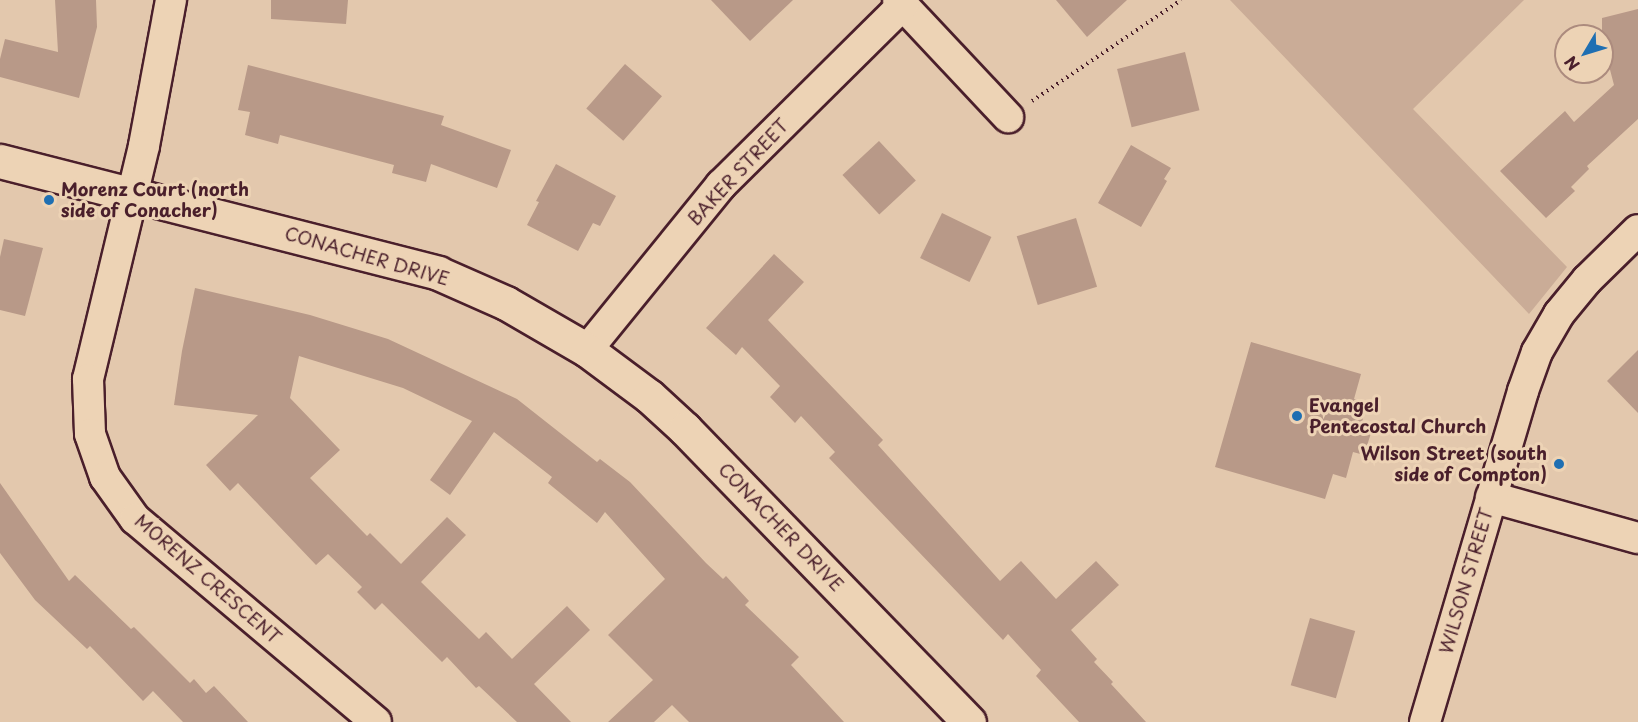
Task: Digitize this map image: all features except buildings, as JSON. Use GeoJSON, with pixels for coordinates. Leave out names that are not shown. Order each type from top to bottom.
{"type":"FeatureCollection","features":[{"type":"Feature","properties":{"kind":"street","name":"MORENZ CRESCENT"},"geometry":{"type":"LineString","coordinates":[[171,0],[144,146],[88,379],[90,434],[105,477],[135,519],[376,722]]}},
{"type":"Feature","properties":{"kind":"street"},"geometry":{"type":"LineString","coordinates":[[901,3],[1008,117]]}},
{"type":"Feature","properties":{"kind":"street","name":"BAKER STREET"},"geometry":{"type":"LineString","coordinates":[[586,350],[721,185],[901,3]]}},
{"type":"Feature","properties":{"kind":"street","name":"CONACHER DRIVE"},"geometry":{"type":"LineString","coordinates":[[0,161],[438,273],[506,303],[586,350],[649,396],[685,429],[969,722]]}},
{"type":"Feature","properties":{"kind":"street","name":"WILSON STREET"},"geometry":{"type":"LineString","coordinates":[[1425,722],[1523,391],[1537,352],[1560,314],[1587,280],[1638,230]]}},
{"type":"Feature","properties":{"kind":"street"},"geometry":{"type":"LineString","coordinates":[[1491,497],[1638,538]]}},
{"type":"Feature","properties":{"kind":"path"},"geometry":{"type":"LineString","coordinates":[[1008,117],[1181,0]]}},
{"type":"Feature","properties":{"kind":"shaded area"},"geometry":{"type":"Polygon","coordinates":[[[1230,0],[1524,0],[1413,109],[1567,267],[1529,314],[1230,0]]]}},
{"type":"Feature","properties":{"kind":"place","name":"Morenz Court (north side of Conacher)"},"geometry":{"type":"Point","coordinates":[49,200]}},
{"type":"Feature","properties":{"kind":"place","name":"Evangel Pentecostal Church"},"geometry":{"type":"Point","coordinates":[1297,416]}},
{"type":"Feature","properties":{"kind":"place","name":"Wilson Street (south side of Compton)"},"geometry":{"type":"Point","coordinates":[1559,464]}}]}
